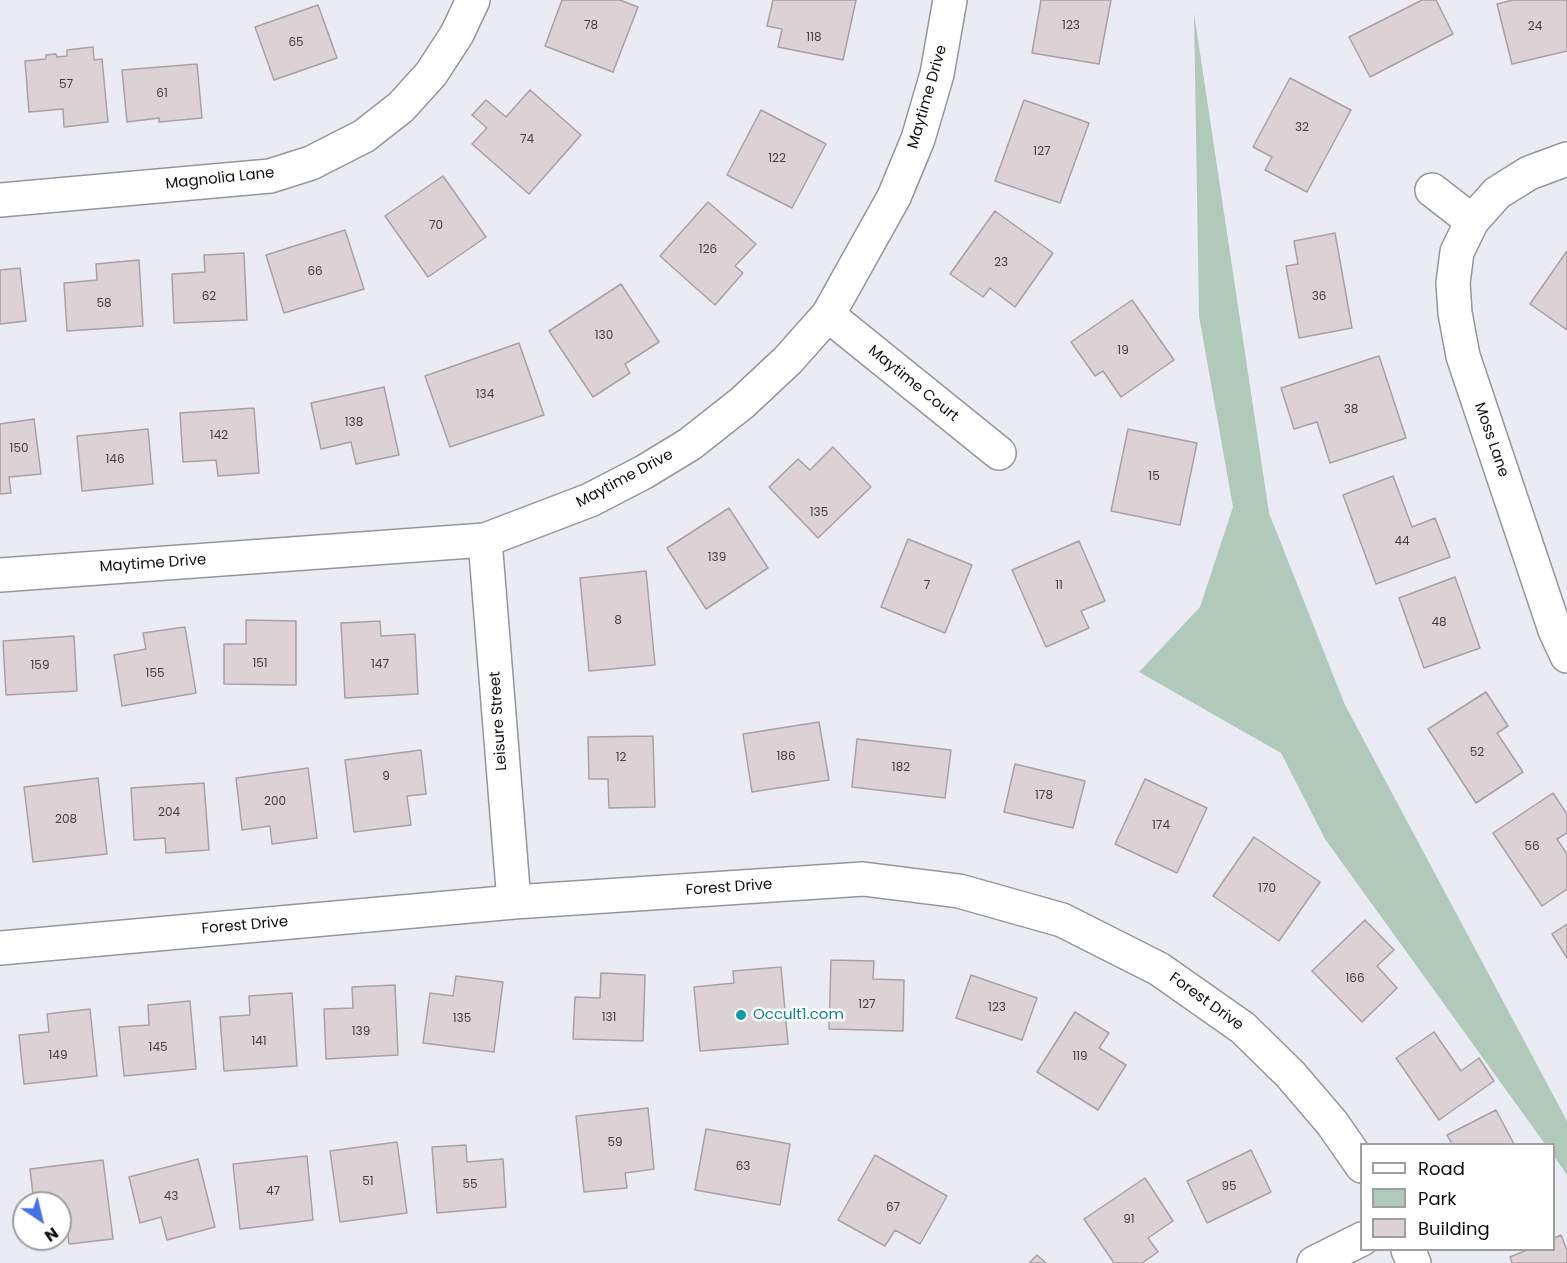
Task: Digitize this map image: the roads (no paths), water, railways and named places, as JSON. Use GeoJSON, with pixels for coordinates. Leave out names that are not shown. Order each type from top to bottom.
{"type":"FeatureCollection","features":[{"type":"Feature","properties":{"kind":"street","name":"Magnolia Lane"},"geometry":{"type":"LineString","coordinates":[[0,200],[270,176],[311,163],[363,136],[400,107],[437,64],[457,34],[473,0]]}},
{"type":"Feature","properties":{"kind":"street","name":"Maytime Drive"},"geometry":{"type":"LineString","coordinates":[[0,575],[486,540],[590,500],[644,472],[690,444],[742,403],[788,360],[828,315],[894,197],[918,139],[937,74],[950,0]]}},
{"type":"Feature","properties":{"kind":"street","name":"Moss Lane"},"geometry":{"type":"LineString","coordinates":[[1567,159],[1529,173],[1497,193],[1472,221],[1457,252],[1453,283],[1455,313],[1463,356],[1555,630],[1567,656]]}},
{"type":"Feature","properties":{"kind":"street"},"geometry":{"type":"LineString","coordinates":[[1432,190],[1472,221]]}},
{"type":"Feature","properties":{"kind":"street","name":"Maytime Court"},"geometry":{"type":"LineString","coordinates":[[828,315],[999,453]]}},
{"type":"Feature","properties":{"kind":"street","name":"Leisure Street"},"geometry":{"type":"LineString","coordinates":[[486,540],[514,902]]}},
{"type":"Feature","properties":{"kind":"street","name":"Forest Drive"},"geometry":{"type":"LineString","coordinates":[[0,948],[514,902],[863,879],[959,891],[1062,920],[1159,969],[1243,1028],[1290,1074],[1332,1123],[1360,1163]]}},
{"type":"Feature","properties":{"kind":"street"},"geometry":{"type":"LineString","coordinates":[[1314,1263],[1360,1240]]}},
{"type":"Feature","properties":{"kind":"place","name":"Occult1.com"},"geometry":{"type":"Point","coordinates":[741,1015]}}]}
